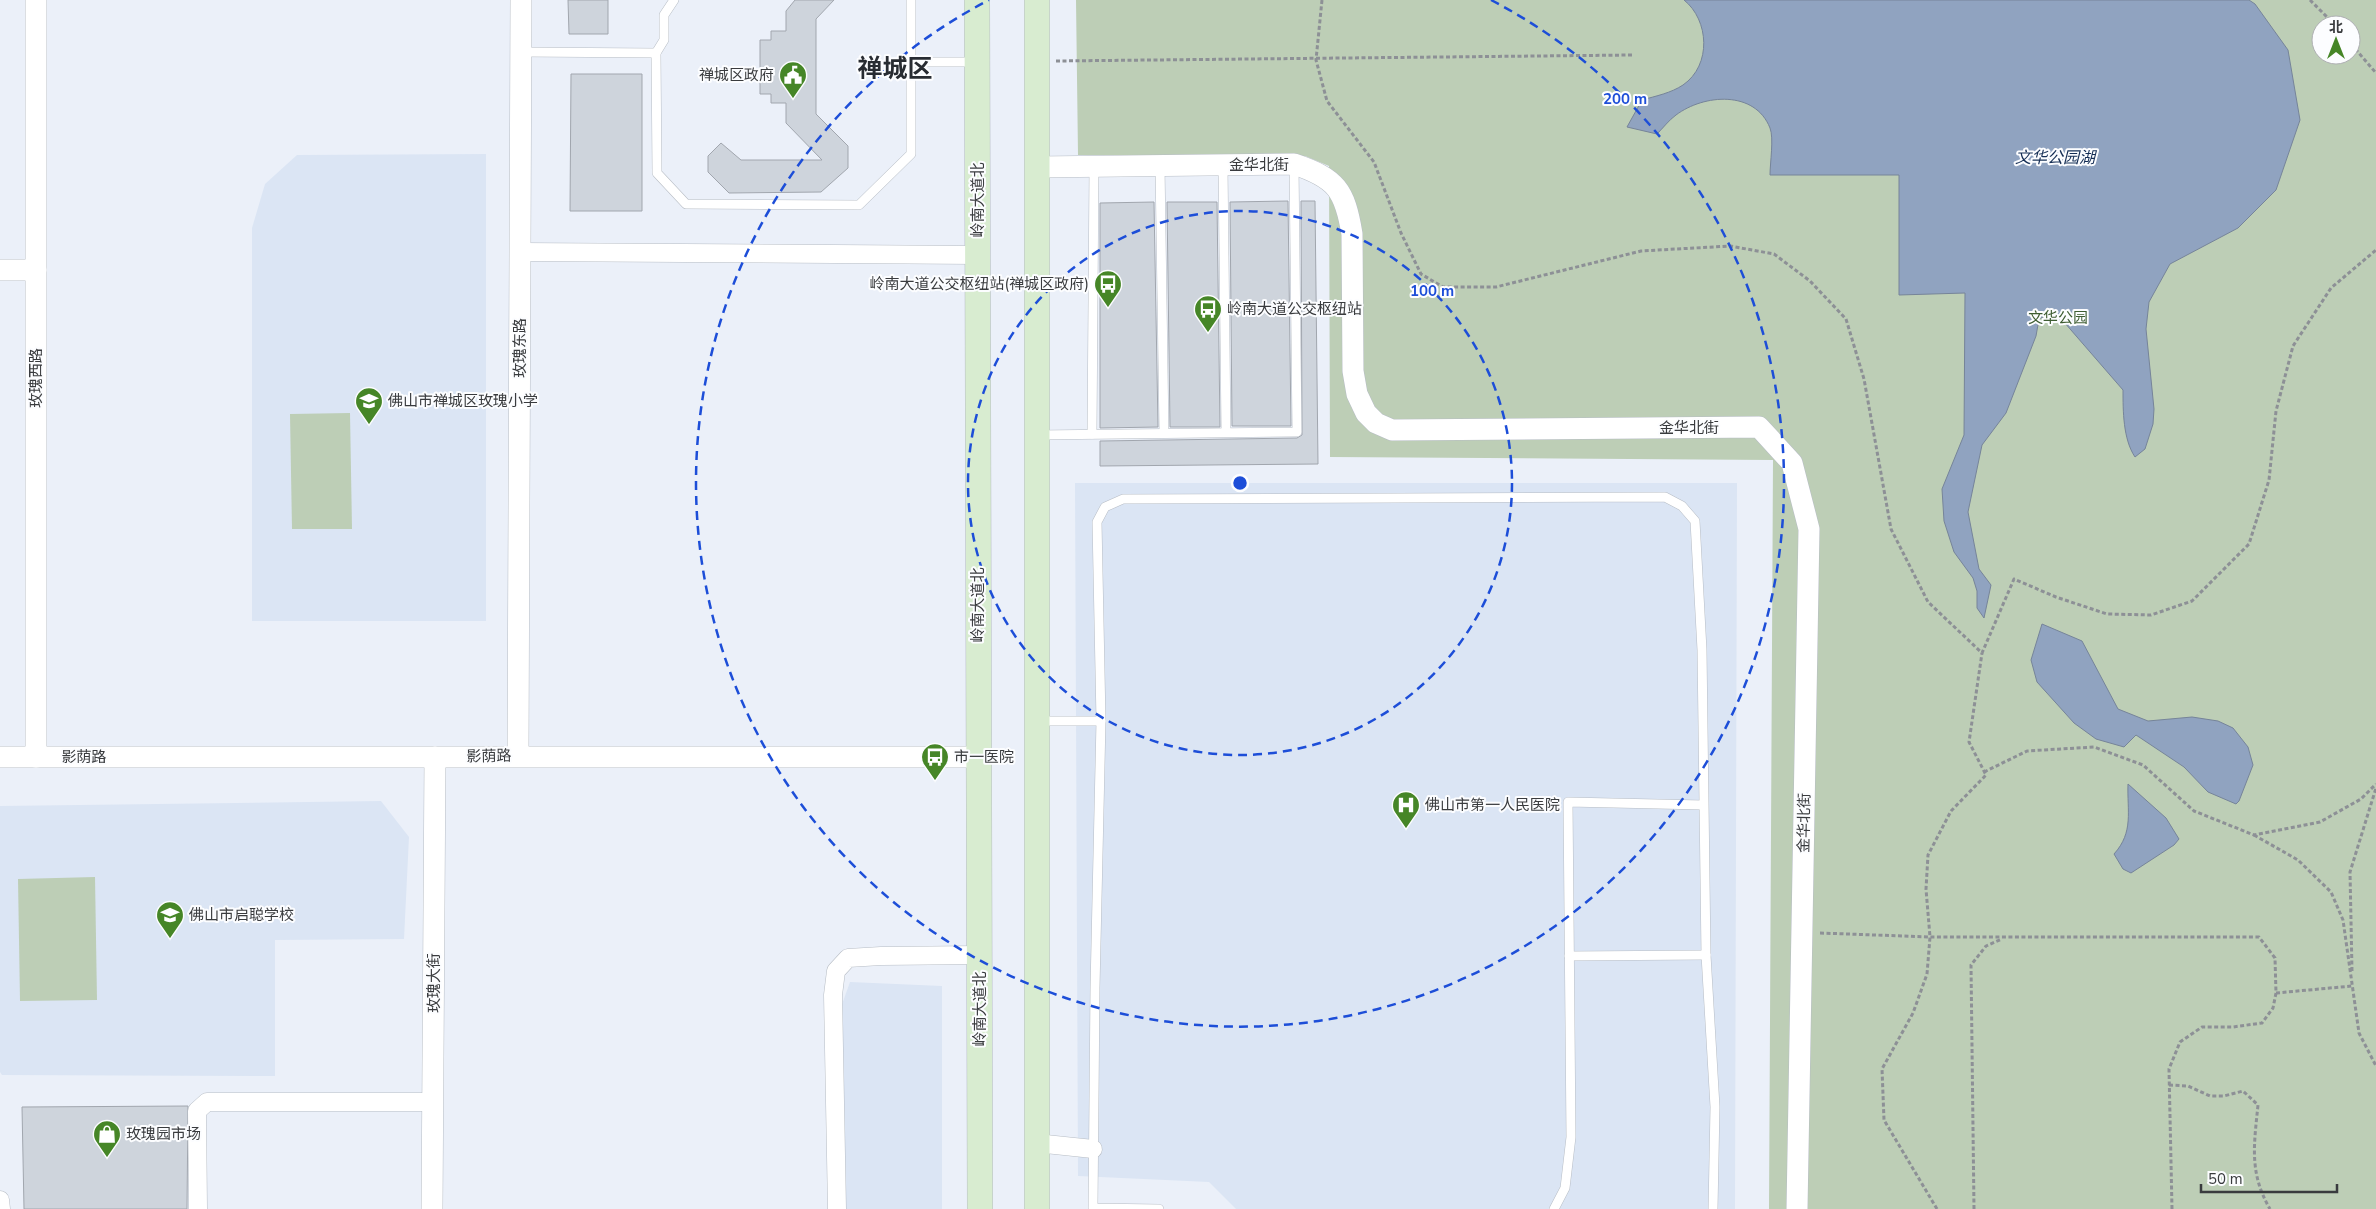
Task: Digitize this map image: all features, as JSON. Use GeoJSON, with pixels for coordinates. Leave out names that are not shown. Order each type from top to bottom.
{"type":"FeatureCollection","features":[{"type":"Feature","properties":{"kind":"main road","name":"岭南大道北"},"geometry":{"type":"LineString","coordinates":[[977,0],[980,1209]]}},
{"type":"Feature","properties":{"kind":"main road"},"geometry":{"type":"LineString","coordinates":[[1037,0],[1037,1209]]}},
{"type":"Feature","properties":{"kind":"street","name":"玫瑰西路"},"geometry":{"type":"LineString","coordinates":[[36,0],[36,757]]}},
{"type":"Feature","properties":{"kind":"street","name":"玫瑰东路"},"geometry":{"type":"LineString","coordinates":[[518,756],[522,0]]}},
{"type":"Feature","properties":{"kind":"street","name":"金华北街"},"geometry":{"type":"LineString","coordinates":[[1037,167],[1294,164],[1317,172],[1333,183],[1342,195],[1349,214],[1352,234],[1353,371],[1357,394],[1366,413],[1376,423],[1392,430],[1759,427],[1792,463],[1809,529],[1797,1209]]}},
{"type":"Feature","properties":{"kind":"street"},"geometry":{"type":"LineString","coordinates":[[520,252],[978,255]]}},
{"type":"Feature","properties":{"kind":"street"},"geometry":{"type":"LineString","coordinates":[[0,270],[36,270]]}},
{"type":"Feature","properties":{"kind":"street","name":"影荫路"},"geometry":{"type":"LineString","coordinates":[[0,757],[979,757]]}},
{"type":"Feature","properties":{"kind":"street","name":"玫瑰大街"},"geometry":{"type":"LineString","coordinates":[[432,1209],[435,757]]}},
{"type":"Feature","properties":{"kind":"street"},"geometry":{"type":"LineString","coordinates":[[837,1209],[833,994],[836,971],[848,958],[979,955]]}},
{"type":"Feature","properties":{"kind":"street"},"geometry":{"type":"LineString","coordinates":[[198,1209],[198,1112],[207,1102],[433,1102]]}},
{"type":"Feature","properties":{"kind":"street"},"geometry":{"type":"LineString","coordinates":[[1036,1143],[1093,1149]]}},
{"type":"Feature","properties":{"kind":"street"},"geometry":{"type":"LineString","coordinates":[[0,1200],[1,1209]]}},
{"type":"Feature","properties":{"kind":"lane"},"geometry":{"type":"LineString","coordinates":[[674,0],[664,15],[664,40],[656,53],[657,173],[686,204],[859,205],[910,154],[911,0]]}},
{"type":"Feature","properties":{"kind":"lane"},"geometry":{"type":"LineString","coordinates":[[521,52],[656,53]]}},
{"type":"Feature","properties":{"kind":"lane"},"geometry":{"type":"LineString","coordinates":[[911,62],[977,62]]}},
{"type":"Feature","properties":{"kind":"lane"},"geometry":{"type":"LineString","coordinates":[[1037,435],[1297,432],[1294,164]]}},
{"type":"Feature","properties":{"kind":"lane"},"geometry":{"type":"LineString","coordinates":[[1160,165],[1164,433]]}},
{"type":"Feature","properties":{"kind":"lane"},"geometry":{"type":"LineString","coordinates":[[1223,165],[1226,432]]}},
{"type":"Feature","properties":{"kind":"lane"},"geometry":{"type":"LineString","coordinates":[[1092,434],[1094,166]]}},
{"type":"Feature","properties":{"kind":"lane"},"geometry":{"type":"LineString","coordinates":[[1159,1209],[1093,1208],[1101,721],[1097,522],[1105,506],[1123,499],[1665,497],[1682,506],[1695,521],[1702,650],[1702,805],[1706,955],[1714,1107],[1713,1209]]}},
{"type":"Feature","properties":{"kind":"lane"},"geometry":{"type":"LineString","coordinates":[[1036,721],[1101,721]]}},
{"type":"Feature","properties":{"kind":"lane"},"geometry":{"type":"LineString","coordinates":[[1554,1209],[1565,1188],[1571,1137],[1568,802],[1702,805]]}},
{"type":"Feature","properties":{"kind":"lane"},"geometry":{"type":"LineString","coordinates":[[1569,956],[1706,955]]}},
{"type":"Feature","properties":{"kind":"path"},"geometry":{"type":"LineString","coordinates":[[1322,0],[1316,60],[1327,101],[1374,162],[1401,233],[1421,274],[1443,287],[1496,287],[1641,251],[1730,246],[1774,254],[1810,281],[1846,319],[1864,379],[1891,529],[1928,602],[1982,653]]}},
{"type":"Feature","properties":{"kind":"path"},"geometry":{"type":"LineString","coordinates":[[2310,0],[2324,15]]}},
{"type":"Feature","properties":{"kind":"path"},"geometry":{"type":"LineString","coordinates":[[1037,61],[1316,60],[1633,55]]}},
{"type":"Feature","properties":{"kind":"path"},"geometry":{"type":"LineString","coordinates":[[2361,56],[2376,74]]}},
{"type":"Feature","properties":{"kind":"path"},"geometry":{"type":"LineString","coordinates":[[1937,1209],[1884,1120],[1882,1069],[1913,1013],[1927,974],[1930,937],[1926,888],[1928,855],[1951,811],[1986,775],[1968,742],[1982,653],[2014,579],[2056,598],[2107,614],[2151,615],[2192,600],[2248,544],[2270,480],[2276,411],[2294,346],[2331,288],[2376,250]]}},
{"type":"Feature","properties":{"kind":"path"},"geometry":{"type":"LineString","coordinates":[[1984,772],[2027,751],[2094,747],[2143,765],[2194,811],[2254,835],[2298,860],[2331,892],[2343,920],[2359,1033],[2376,1066]]}},
{"type":"Feature","properties":{"kind":"path"},"geometry":{"type":"LineString","coordinates":[[2254,835],[2320,822],[2362,799],[2376,786]]}},
{"type":"Feature","properties":{"kind":"path"},"geometry":{"type":"LineString","coordinates":[[2352,986],[2350,872],[2376,786]]}},
{"type":"Feature","properties":{"kind":"path"},"geometry":{"type":"LineString","coordinates":[[1802,932],[1930,937],[2259,937],[2275,958],[2276,993],[2273,1008],[2262,1023],[2233,1027],[2202,1027],[2180,1042],[2169,1069],[2172,1209]]}},
{"type":"Feature","properties":{"kind":"path"},"geometry":{"type":"LineString","coordinates":[[1974,1209],[1971,965],[1986,946],[2005,937]]}},
{"type":"Feature","properties":{"kind":"path"},"geometry":{"type":"LineString","coordinates":[[2276,993],[2352,986]]}},
{"type":"Feature","properties":{"kind":"path"},"geometry":{"type":"LineString","coordinates":[[2169,1085],[2188,1086],[2210,1096],[2224,1096],[2243,1091],[2258,1105],[2253,1154],[2260,1192],[2270,1209]]}},
{"type":"Feature","properties":{"kind":"shaded area","name":"佛山市禅城区玫瑰小学"},"geometry":{"type":"Polygon","coordinates":[[[486,154],[486,621],[252,621],[252,228],[265,184],[297,155],[486,154]]]}},
{"type":"Feature","properties":{"kind":"shaded area","name":"佛山市第一人民医院"},"geometry":{"type":"Polygon","coordinates":[[[1075,483],[1737,483],[1735,1209],[1236,1209],[1209,1182],[1078,1176],[1075,483]]]}},
{"type":"Feature","properties":{"kind":"shaded area","name":"佛山市启聪学校"},"geometry":{"type":"Polygon","coordinates":[[[381,801],[409,837],[404,939],[275,940],[275,1076],[2,1075],[0,1072],[0,806],[381,801]]]}},
{"type":"Feature","properties":{"kind":"shaded area"},"geometry":{"type":"Polygon","coordinates":[[[850,982],[942,986],[942,1209],[842,1209],[840,1010],[850,982]]]}},
{"type":"Feature","properties":{"kind":"green space","name":"文华公园"},"geometry":{"type":"Polygon","coordinates":[[[1076,0],[2376,0],[2376,1209],[1769,1209],[1773,460],[1330,457],[1329,166],[1305,156],[1078,155],[1076,0]]]}},
{"type":"Feature","properties":{"kind":"green space"},"geometry":{"type":"Polygon","coordinates":[[[350,413],[352,529],[292,529],[290,414],[350,413]]]}},
{"type":"Feature","properties":{"kind":"green space"},"geometry":{"type":"Polygon","coordinates":[[[95,877],[97,1000],[20,1001],[18,879],[95,877]]]}},
{"type":"Feature","properties":{"kind":"water","name":"文华公园湖"},"geometry":{"type":"Polygon","coordinates":[[[1684,0],[2249,0],[2255,4],[2288,50],[2300,120],[2276,190],[2238,228],[2170,264],[2149,302],[2146,329],[2154,409],[2153,424],[2145,449],[2135,457],[2126,433],[2123,390],[2064,322],[2049,314],[2039,319],[2036,336],[2006,413],[1982,445],[1968,512],[1979,569],[1991,585],[1984,618],[1977,608],[1977,591],[1973,578],[1954,552],[1944,521],[1942,489],[1964,435],[1965,293],[1899,295],[1899,175],[1770,175],[1772,144],[1770,128],[1763,116],[1753,107],[1728,99],[1700,103],[1687,108],[1676,115],[1657,134],[1627,127],[1642,100],[1678,88],[1692,76],[1699,66],[1703,55],[1704,42],[1702,30],[1692,9],[1684,0]]]}},
{"type":"Feature","properties":{"kind":"water"},"geometry":{"type":"Polygon","coordinates":[[[2042,624],[2082,641],[2118,709],[2148,721],[2192,717],[2218,721],[2233,728],[2248,747],[2253,765],[2239,801],[2236,804],[2208,792],[2184,767],[2136,735],[2124,747],[2096,739],[2074,723],[2037,682],[2031,660],[2042,624]]]}},
{"type":"Feature","properties":{"kind":"water"},"geometry":{"type":"Polygon","coordinates":[[[2128,784],[2166,818],[2179,839],[2174,845],[2131,873],[2123,869],[2114,854],[2120,846],[2127,829],[2128,784]]]}},
{"type":"Feature","properties":{"kind":"building"},"geometry":{"type":"Polygon","coordinates":[[[568,0],[608,0],[608,34],[569,34],[568,0]]]}},
{"type":"Feature","properties":{"kind":"building","name":"禅城区政府"},"geometry":{"type":"Polygon","coordinates":[[[795,0],[834,0],[816,19],[816,114],[848,146],[848,168],[821,192],[729,193],[708,172],[708,156],[721,143],[741,160],[822,160],[786,123],[786,103],[771,103],[771,94],[760,94],[760,40],[771,40],[771,31],[786,31],[786,11],[795,0]]]}},
{"type":"Feature","properties":{"kind":"building"},"geometry":{"type":"Polygon","coordinates":[[[571,74],[642,74],[642,211],[570,211],[571,74]]]}},
{"type":"Feature","properties":{"kind":"building"},"geometry":{"type":"Polygon","coordinates":[[[1288,201],[1291,426],[1232,426],[1230,202],[1288,201]]]}},
{"type":"Feature","properties":{"kind":"building"},"geometry":{"type":"Polygon","coordinates":[[[1301,201],[1315,201],[1318,464],[1100,466],[1100,441],[1297,438],[1302,435],[1301,201]]]}},
{"type":"Feature","properties":{"kind":"building"},"geometry":{"type":"Polygon","coordinates":[[[1154,202],[1158,427],[1100,428],[1100,203],[1154,202]]]}},
{"type":"Feature","properties":{"kind":"building"},"geometry":{"type":"Polygon","coordinates":[[[1167,202],[1217,202],[1220,427],[1170,427],[1167,202]]]}},
{"type":"Feature","properties":{"kind":"building","name":"玫瑰园市场"},"geometry":{"type":"Polygon","coordinates":[[[188,1106],[187,1209],[24,1209],[22,1107],[188,1106]]]}},
{"type":"Feature","properties":{"kind":"place","name":"禅城区政府"},"geometry":{"type":"Point","coordinates":[793,99]}},
{"type":"Feature","properties":{"kind":"place","name":"岭南大道公交枢纽站(禅城区政府)"},"geometry":{"type":"Point","coordinates":[1108,308]}},
{"type":"Feature","properties":{"kind":"place","name":"岭南大道公交枢纽站"},"geometry":{"type":"Point","coordinates":[1208,333]}},
{"type":"Feature","properties":{"kind":"place","name":"佛山市禅城区玫瑰小学"},"geometry":{"type":"Point","coordinates":[369,425]}},
{"type":"Feature","properties":{"kind":"place","name":"市一医院"},"geometry":{"type":"Point","coordinates":[935,781]}},
{"type":"Feature","properties":{"kind":"place","name":"佛山市第一人民医院"},"geometry":{"type":"Point","coordinates":[1406,829]}},
{"type":"Feature","properties":{"kind":"place","name":"佛山市启聪学校"},"geometry":{"type":"Point","coordinates":[170,939]}},
{"type":"Feature","properties":{"kind":"place","name":"玫瑰园市场"},"geometry":{"type":"Point","coordinates":[107,1158]}},
{"type":"Feature","properties":{"kind":"district","name":"禅城区"},"geometry":{"type":"Point","coordinates":[895,68]}}]}
